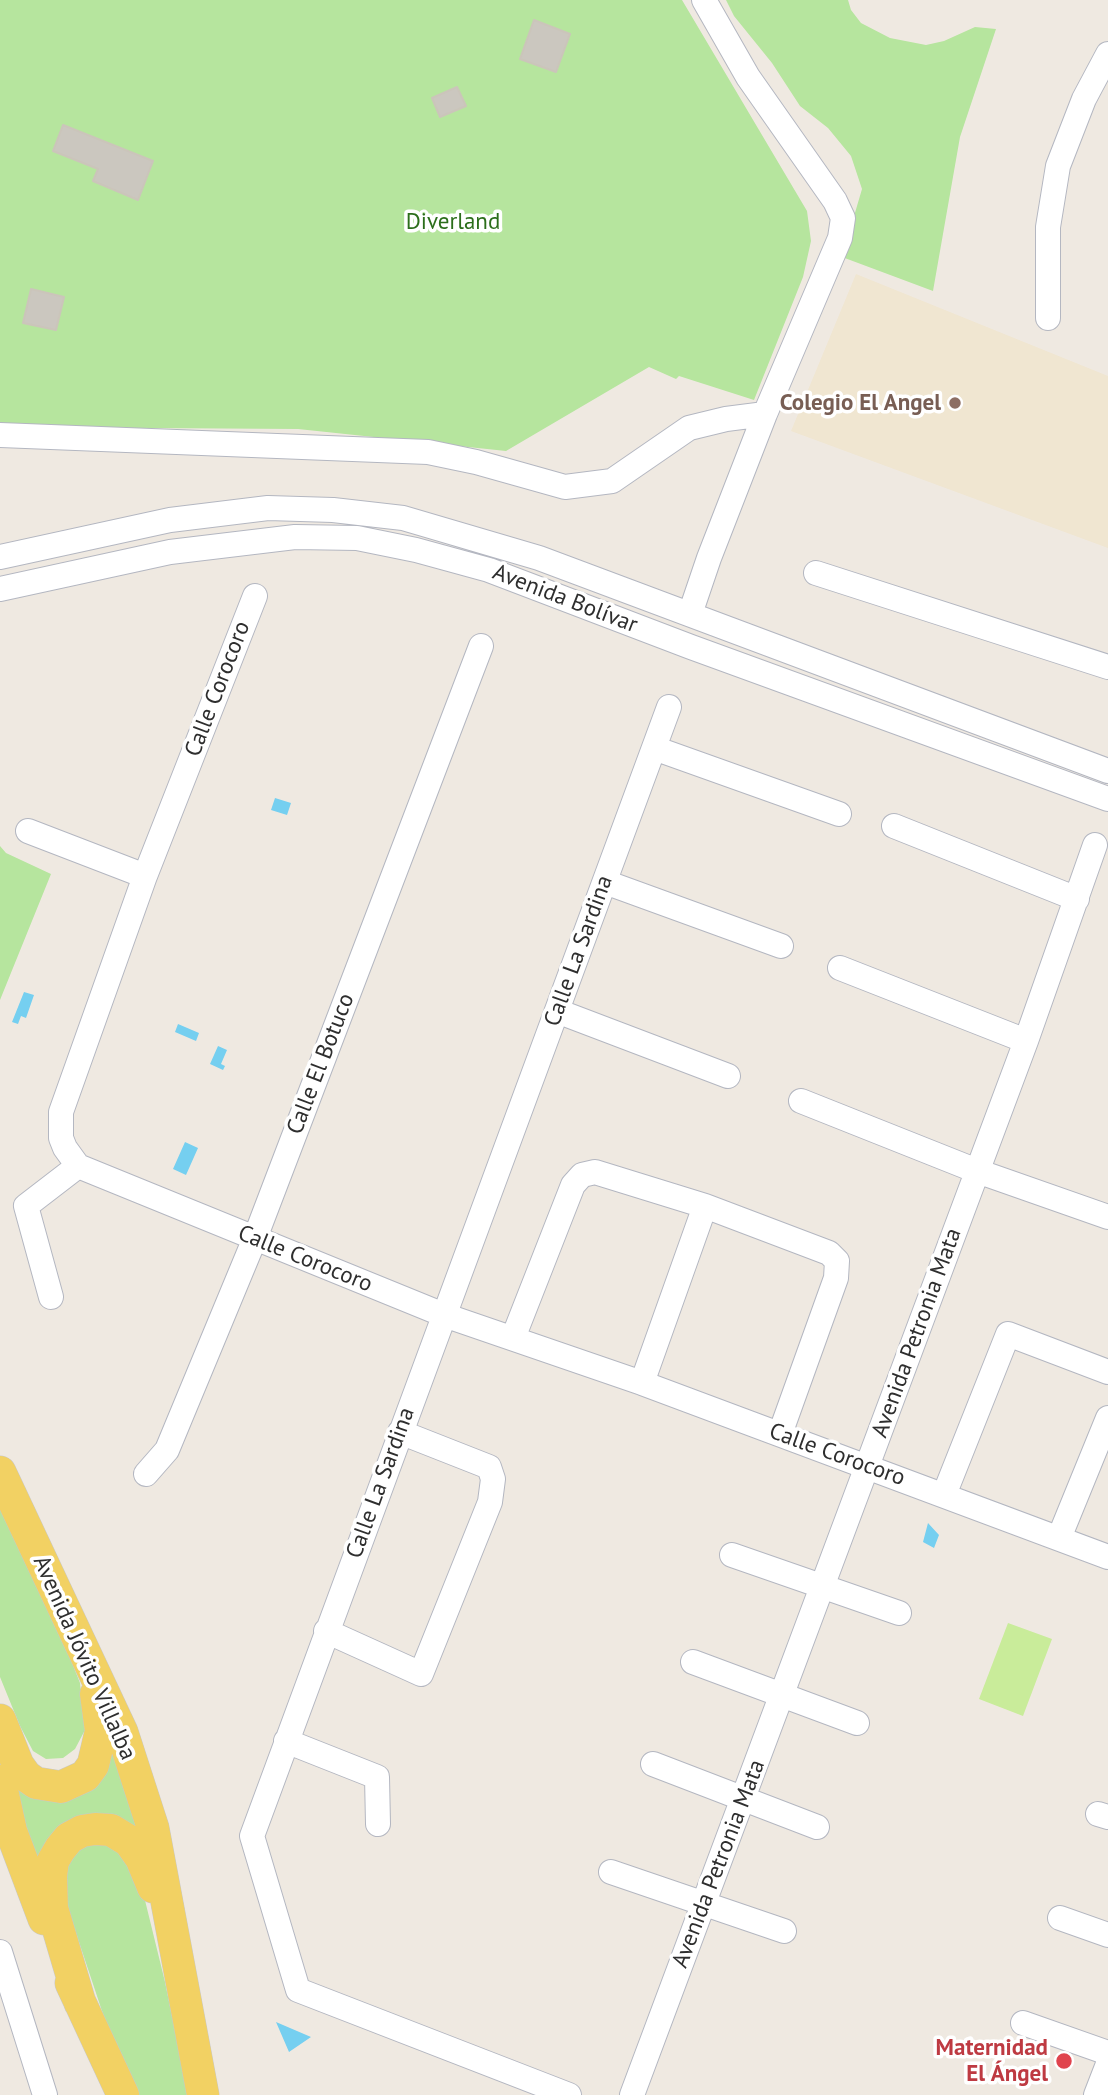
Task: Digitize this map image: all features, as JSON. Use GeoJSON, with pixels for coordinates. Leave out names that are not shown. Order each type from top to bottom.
{"type":"FeatureCollection","features":[{"type":"Feature","properties":{"kind":"main road","name":"Avenida Jóvito Villalba"},"geometry":{"type":"LineString","coordinates":[[0,1472],[122,1732],[153,1828],[203,2095]]}},
{"type":"Feature","properties":{"kind":"main road"},"geometry":{"type":"LineString","coordinates":[[0,1720],[18,1765],[26,1776],[36,1783],[48,1786],[61,1787],[73,1783],[85,1776],[93,1765],[101,1731],[92,1672]]}},
{"type":"Feature","properties":{"kind":"main road"},"geometry":{"type":"LineString","coordinates":[[0,1781],[11,1831],[47,1929],[123,2095]]}},
{"type":"Feature","properties":{"kind":"main road"},"geometry":{"type":"LineString","coordinates":[[80,2003],[52,1908],[50,1891],[53,1861],[69,1838],[82,1831],[111,1830],[129,1841],[141,1858],[151,1880],[179,1976]]}},
{"type":"Feature","properties":{"kind":"street"},"geometry":{"type":"LineString","coordinates":[[690,614],[765,414],[840,238],[843,218],[835,201],[748,77],[704,0]]}},
{"type":"Feature","properties":{"kind":"street"},"geometry":{"type":"LineString","coordinates":[[1048,318],[1048,227],[1058,166],[1084,99],[1108,54]]}},
{"type":"Feature","properties":{"kind":"street"},"geometry":{"type":"LineString","coordinates":[[0,435],[428,452],[476,462],[565,487],[612,481],[690,428],[726,419],[765,414]]}},
{"type":"Feature","properties":{"kind":"street","name":"Avenida Bolívar"},"geometry":{"type":"LineString","coordinates":[[0,557],[170,520],[268,508],[333,510],[403,517],[539,558],[1108,771]]}},
{"type":"Feature","properties":{"kind":"street","name":"Avenida Bolívar"},"geometry":{"type":"LineString","coordinates":[[0,589],[170,552],[295,537],[357,538],[416,550],[489,570],[704,652],[1108,799]]}},
{"type":"Feature","properties":{"kind":"street"},"geometry":{"type":"LineString","coordinates":[[816,573],[1108,667]]}},
{"type":"Feature","properties":{"kind":"street","name":"Calle Corocoro"},"geometry":{"type":"LineString","coordinates":[[255,596],[145,876],[61,1112],[61,1138],[78,1166],[444,1315],[642,1383],[1108,1557]]}},
{"type":"Feature","properties":{"kind":"street","name":"Calle El Botuco"},"geometry":{"type":"LineString","coordinates":[[146,1474],[167,1450],[255,1238],[481,646]]}},
{"type":"Feature","properties":{"kind":"street","name":"Calle La Sardina"},"geometry":{"type":"LineString","coordinates":[[569,2095],[298,1990],[251,1836],[669,707]]}},
{"type":"Feature","properties":{"kind":"street"},"geometry":{"type":"LineString","coordinates":[[654,748],[839,814]]}},
{"type":"Feature","properties":{"kind":"street"},"geometry":{"type":"LineString","coordinates":[[894,826],[1077,899]]}},
{"type":"Feature","properties":{"kind":"street"},"geometry":{"type":"LineString","coordinates":[[28,831],[145,876]]}},
{"type":"Feature","properties":{"kind":"street","name":"Avenida Petronia Mata"},"geometry":{"type":"LineString","coordinates":[[632,2095],[978,1171],[1095,845]]}},
{"type":"Feature","properties":{"kind":"street"},"geometry":{"type":"LineString","coordinates":[[605,882],[781,946]]}},
{"type":"Feature","properties":{"kind":"street"},"geometry":{"type":"LineString","coordinates":[[840,968],[1026,1041]]}},
{"type":"Feature","properties":{"kind":"street"},"geometry":{"type":"LineString","coordinates":[[557,1011],[728,1076]]}},
{"type":"Feature","properties":{"kind":"street"},"geometry":{"type":"LineString","coordinates":[[801,1101],[978,1171],[1108,1217]]}},
{"type":"Feature","properties":{"kind":"street"},"geometry":{"type":"LineString","coordinates":[[51,1297],[26,1206],[78,1166]]}},
{"type":"Feature","properties":{"kind":"street"},"geometry":{"type":"LineString","coordinates":[[513,1338],[573,1185],[582,1175],[595,1172],[705,1206],[829,1253],[837,1261],[836,1278],[780,1434]]}},
{"type":"Feature","properties":{"kind":"street"},"geometry":{"type":"LineString","coordinates":[[642,1383],[705,1206]]}},
{"type":"Feature","properties":{"kind":"street"},"geometry":{"type":"LineString","coordinates":[[944,1495],[1008,1334],[1108,1372]]}},
{"type":"Feature","properties":{"kind":"street"},"geometry":{"type":"LineString","coordinates":[[1059,1538],[1108,1419]]}},
{"type":"Feature","properties":{"kind":"street"},"geometry":{"type":"LineString","coordinates":[[326,1631],[421,1674],[490,1502],[493,1479],[489,1467],[400,1432]]}},
{"type":"Feature","properties":{"kind":"street"},"geometry":{"type":"LineString","coordinates":[[732,1555],[900,1613]]}},
{"type":"Feature","properties":{"kind":"street"},"geometry":{"type":"LineString","coordinates":[[693,1662],[857,1723]]}},
{"type":"Feature","properties":{"kind":"street"},"geometry":{"type":"LineString","coordinates":[[286,1741],[377,1777],[379,1824]]}},
{"type":"Feature","properties":{"kind":"street"},"geometry":{"type":"LineString","coordinates":[[653,1764],[817,1827]]}},
{"type":"Feature","properties":{"kind":"street"},"geometry":{"type":"LineString","coordinates":[[611,1872],[784,1931]]}},
{"type":"Feature","properties":{"kind":"street"},"geometry":{"type":"LineString","coordinates":[[1060,1918],[1108,1935]]}},
{"type":"Feature","properties":{"kind":"street"},"geometry":{"type":"LineString","coordinates":[[0,1954],[45,2095]]}},
{"type":"Feature","properties":{"kind":"street"},"geometry":{"type":"LineString","coordinates":[[1023,2023],[1108,2053]]}},
{"type":"Feature","properties":{"kind":"street"},"geometry":{"type":"LineString","coordinates":[[1096,2095],[1108,2064]]}},
{"type":"Feature","properties":{"kind":"shaded area","name":"Colegio El Angel"},"geometry":{"type":"Polygon","coordinates":[[[856,274],[1108,376],[1108,548],[791,431],[856,274]]]}},
{"type":"Feature","properties":{"kind":"green space","name":"Diverland"},"geometry":{"type":"Polygon","coordinates":[[[0,0],[682,0],[807,211],[811,241],[803,277],[754,400],[679,376],[676,379],[649,367],[506,451],[298,429],[0,427],[0,0]]]}},
{"type":"Feature","properties":{"kind":"green space"},"geometry":{"type":"Polygon","coordinates":[[[726,0],[848,0],[851,10],[861,23],[890,38],[926,45],[944,41],[975,27],[996,29],[960,137],[933,291],[842,257],[862,189],[851,156],[828,128],[800,106],[772,63],[734,16],[726,0]]]}},
{"type":"Feature","properties":{"kind":"green space"},"geometry":{"type":"Polygon","coordinates":[[[0,846],[6,853],[51,874],[0,1000],[0,846]]]}},
{"type":"Feature","properties":{"kind":"green space"},"geometry":{"type":"Polygon","coordinates":[[[0,1504],[48,1602],[80,1683],[85,1730],[75,1749],[63,1758],[46,1759],[33,1751],[0,1677],[0,1504]]]}},
{"type":"Feature","properties":{"kind":"green space"},"geometry":{"type":"Polygon","coordinates":[[[1008,1623],[1052,1639],[1023,1716],[979,1699],[1008,1623]]]}},
{"type":"Feature","properties":{"kind":"green space"},"geometry":{"type":"Polygon","coordinates":[[[111,1748],[142,1830],[115,1820],[41,1882],[2,1755],[26,1789],[111,1748]]]}},
{"type":"Feature","properties":{"kind":"green space"},"geometry":{"type":"Polygon","coordinates":[[[84,1844],[111,1844],[127,1855],[141,1884],[165,1982],[188,2095],[138,2095],[104,2017],[63,1894],[69,1859],[84,1844]]]}},
{"type":"Feature","properties":{"kind":"water"},"geometry":{"type":"Polygon","coordinates":[[[275,798],[291,803],[287,815],[271,810],[275,798]]]}},
{"type":"Feature","properties":{"kind":"water"},"geometry":{"type":"Polygon","coordinates":[[[24,992],[34,995],[26,1018],[21,1016],[18,1024],[12,1022],[24,992]]]}},
{"type":"Feature","properties":{"kind":"water"},"geometry":{"type":"Polygon","coordinates":[[[178,1024],[199,1033],[196,1041],[175,1032],[178,1024]]]}},
{"type":"Feature","properties":{"kind":"water"},"geometry":{"type":"Polygon","coordinates":[[[218,1046],[227,1050],[221,1064],[225,1066],[223,1070],[210,1064],[218,1046]]]}},
{"type":"Feature","properties":{"kind":"water"},"geometry":{"type":"Polygon","coordinates":[[[185,1142],[198,1148],[186,1175],[173,1169],[185,1142]]]}},
{"type":"Feature","properties":{"kind":"water"},"geometry":{"type":"Polygon","coordinates":[[[928,1523],[939,1535],[934,1548],[923,1542],[928,1523]]]}},
{"type":"Feature","properties":{"kind":"water"},"geometry":{"type":"Polygon","coordinates":[[[276,2022],[311,2037],[289,2052],[276,2022]]]}},
{"type":"Feature","properties":{"kind":"building"},"geometry":{"type":"Polygon","coordinates":[[[534,20],[570,34],[556,72],[520,59],[534,20]]]}},
{"type":"Feature","properties":{"kind":"building"},"geometry":{"type":"Polygon","coordinates":[[[457,87],[466,106],[440,117],[432,98],[457,87]]]}},
{"type":"Feature","properties":{"kind":"building"},"geometry":{"type":"Polygon","coordinates":[[[63,125],[153,161],[138,200],[93,181],[98,169],[53,151],[63,125]]]}},
{"type":"Feature","properties":{"kind":"building"},"geometry":{"type":"Polygon","coordinates":[[[31,289],[64,297],[56,330],[23,323],[31,289]]]}},
{"type":"Feature","properties":{"kind":"place","name":"Colegio El Angel"},"geometry":{"type":"Point","coordinates":[955,403]}},
{"type":"Feature","properties":{"kind":"place","name":"Maternidad El Ángel"},"geometry":{"type":"Point","coordinates":[1064,2061]}}]}
